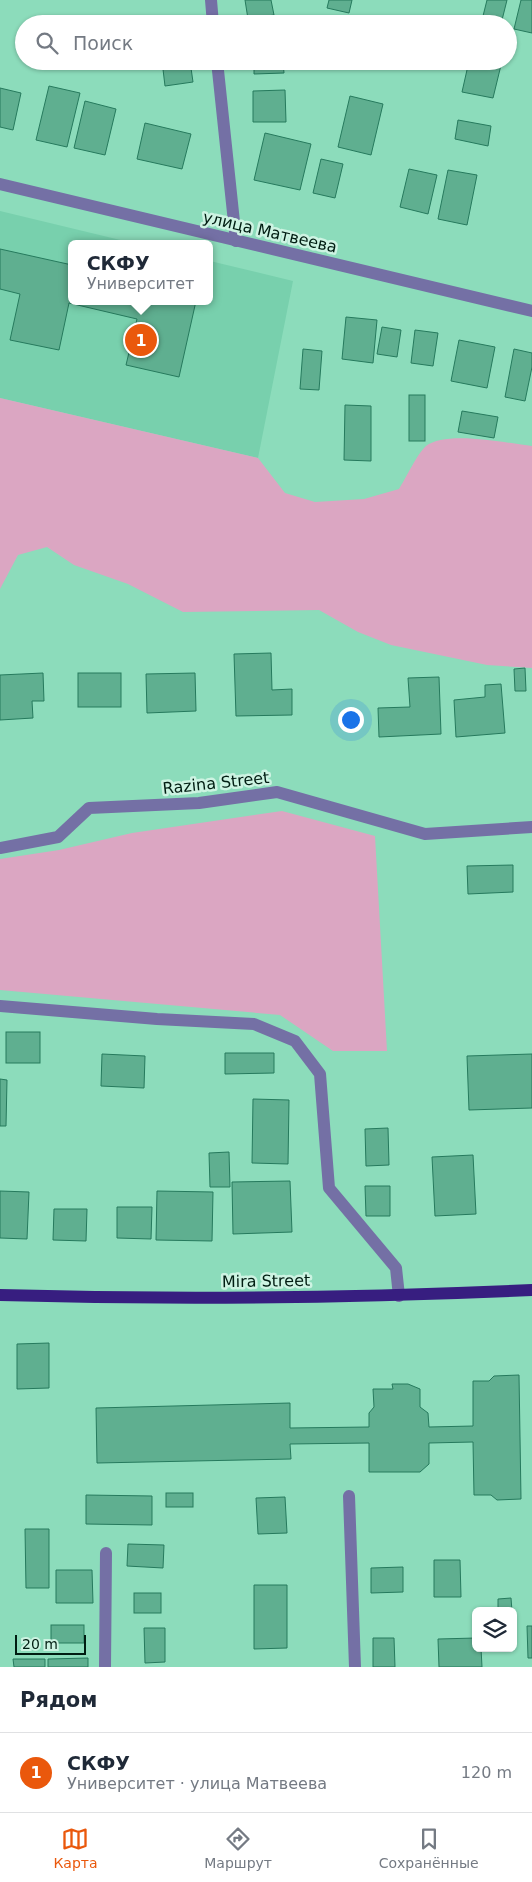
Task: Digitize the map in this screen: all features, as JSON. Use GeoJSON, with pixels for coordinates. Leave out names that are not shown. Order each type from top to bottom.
{"type":"FeatureCollection","features":[{"type":"Feature","properties":{"kind":"main road","name":"Mira Street"},"geometry":{"type":"LineString","coordinates":[[0,1296],[136,1299],[399,1296],[532,1290]]}},
{"type":"Feature","properties":{"kind":"street"},"geometry":{"type":"LineString","coordinates":[[211,0],[213,15]]}},
{"type":"Feature","properties":{"kind":"street"},"geometry":{"type":"LineString","coordinates":[[218,70],[236,241]]}},
{"type":"Feature","properties":{"kind":"street","name":"улица Матвеева"},"geometry":{"type":"LineString","coordinates":[[0,184],[532,311]]}},
{"type":"Feature","properties":{"kind":"street","name":"Razina Street"},"geometry":{"type":"LineString","coordinates":[[0,848],[58,837],[89,808],[200,803],[277,792],[425,834],[532,827]]}},
{"type":"Feature","properties":{"kind":"street"},"geometry":{"type":"LineString","coordinates":[[0,1006],[156,1019],[254,1024],[295,1041],[320,1074],[329,1188],[396,1268],[399,1296]]}},
{"type":"Feature","properties":{"kind":"street"},"geometry":{"type":"LineString","coordinates":[[349,1496],[355,1667]]}},
{"type":"Feature","properties":{"kind":"street"},"geometry":{"type":"LineString","coordinates":[[105,1667],[106,1553]]}},
{"type":"Feature","properties":{"kind":"shaded area"},"geometry":{"type":"Polygon","coordinates":[[[0,211],[120,240],[68,240],[68,305],[213,305],[213,262],[293,281],[258,458],[0,398],[0,211]]]}},
{"type":"Feature","properties":{"kind":"shaded area"},"geometry":{"type":"Polygon","coordinates":[[[0,398],[258,458],[285,493],[315,502],[364,499],[399,489],[415,460],[426,446],[435,441],[461,438],[532,446],[532,668],[487,665],[391,645],[358,632],[319,610],[183,612],[128,584],[74,565],[47,547],[18,555],[0,589],[0,398]]]}},
{"type":"Feature","properties":{"kind":"shaded area"},"geometry":{"type":"Polygon","coordinates":[[[282,811],[375,836],[387,1051],[333,1051],[280,1015],[0,990],[0,859],[59,850],[132,833],[282,811]]]}},
{"type":"Feature","properties":{"kind":"building"},"geometry":{"type":"Polygon","coordinates":[[[245,0],[271,0],[274,15],[247,15],[245,0]]]}},
{"type":"Feature","properties":{"kind":"building"},"geometry":{"type":"Polygon","coordinates":[[[329,0],[352,0],[349,13],[327,8],[329,0]]]}},
{"type":"Feature","properties":{"kind":"building"},"geometry":{"type":"Polygon","coordinates":[[[487,0],[507,0],[503,15],[483,15],[487,0]]]}},
{"type":"Feature","properties":{"kind":"building"},"geometry":{"type":"Polygon","coordinates":[[[521,0],[532,0],[532,33],[517,30],[517,17],[521,0]]]}},
{"type":"Feature","properties":{"kind":"building"},"geometry":{"type":"Polygon","coordinates":[[[163,70],[191,70],[193,82],[165,86],[163,70]]]}},
{"type":"Feature","properties":{"kind":"building"},"geometry":{"type":"Polygon","coordinates":[[[254,70],[284,70],[284,73],[254,74],[254,70]]]}},
{"type":"Feature","properties":{"kind":"building"},"geometry":{"type":"Polygon","coordinates":[[[467,70],[500,70],[493,98],[462,92],[467,70]]]}},
{"type":"Feature","properties":{"kind":"building"},"geometry":{"type":"Polygon","coordinates":[[[49,86],[80,93],[67,147],[36,140],[49,86]]]}},
{"type":"Feature","properties":{"kind":"building"},"geometry":{"type":"Polygon","coordinates":[[[0,88],[21,93],[13,130],[0,127],[0,88]]]}},
{"type":"Feature","properties":{"kind":"building"},"geometry":{"type":"Polygon","coordinates":[[[285,90],[286,122],[253,122],[253,91],[285,90]]]}},
{"type":"Feature","properties":{"kind":"building"},"geometry":{"type":"Polygon","coordinates":[[[350,96],[383,104],[371,155],[338,147],[350,96]]]}},
{"type":"Feature","properties":{"kind":"building"},"geometry":{"type":"Polygon","coordinates":[[[85,101],[116,109],[105,155],[74,148],[85,101]]]}},
{"type":"Feature","properties":{"kind":"building"},"geometry":{"type":"Polygon","coordinates":[[[458,120],[491,126],[488,146],[455,139],[458,120]]]}},
{"type":"Feature","properties":{"kind":"building"},"geometry":{"type":"Polygon","coordinates":[[[145,123],[191,134],[182,169],[137,159],[145,123]]]}},
{"type":"Feature","properties":{"kind":"building"},"geometry":{"type":"Polygon","coordinates":[[[265,133],[311,144],[300,190],[254,180],[265,133]]]}},
{"type":"Feature","properties":{"kind":"building"},"geometry":{"type":"Polygon","coordinates":[[[321,159],[343,164],[335,198],[313,193],[321,159]]]}},
{"type":"Feature","properties":{"kind":"building"},"geometry":{"type":"Polygon","coordinates":[[[409,169],[437,175],[428,214],[400,207],[409,169]]]}},
{"type":"Feature","properties":{"kind":"building"},"geometry":{"type":"Polygon","coordinates":[[[448,170],[477,175],[467,225],[438,219],[448,170]]]}},
{"type":"Feature","properties":{"kind":"building"},"geometry":{"type":"Polygon","coordinates":[[[0,249],[68,264],[69,305],[59,350],[10,340],[20,294],[0,289],[0,249]]]}},
{"type":"Feature","properties":{"kind":"building"},"geometry":{"type":"Polygon","coordinates":[[[78,305],[195,305],[179,377],[126,365],[137,319],[78,305]]]}},
{"type":"Feature","properties":{"kind":"building"},"geometry":{"type":"Polygon","coordinates":[[[346,317],[377,320],[373,363],[342,359],[346,317]]]}},
{"type":"Feature","properties":{"kind":"building"},"geometry":{"type":"Polygon","coordinates":[[[382,327],[401,330],[397,357],[377,354],[382,327]]]}},
{"type":"Feature","properties":{"kind":"building"},"geometry":{"type":"Polygon","coordinates":[[[415,330],[438,333],[433,366],[411,363],[415,330]]]}},
{"type":"Feature","properties":{"kind":"building"},"geometry":{"type":"Polygon","coordinates":[[[459,340],[495,347],[487,388],[451,381],[459,340]]]}},
{"type":"Feature","properties":{"kind":"building"},"geometry":{"type":"Polygon","coordinates":[[[303,349],[322,351],[319,390],[300,389],[303,349]]]}},
{"type":"Feature","properties":{"kind":"building"},"geometry":{"type":"Polygon","coordinates":[[[514,349],[532,353],[532,367],[525,401],[505,397],[514,349]]]}},
{"type":"Feature","properties":{"kind":"building"},"geometry":{"type":"Polygon","coordinates":[[[409,395],[425,395],[425,441],[409,441],[409,395]]]}},
{"type":"Feature","properties":{"kind":"building"},"geometry":{"type":"Polygon","coordinates":[[[345,405],[371,406],[371,461],[344,460],[345,405]]]}},
{"type":"Feature","properties":{"kind":"building"},"geometry":{"type":"Polygon","coordinates":[[[462,411],[498,417],[494,438],[458,432],[462,411]]]}},
{"type":"Feature","properties":{"kind":"building"},"geometry":{"type":"Polygon","coordinates":[[[271,653],[272,690],[292,689],[292,715],[236,716],[234,654],[271,653]]]}},
{"type":"Feature","properties":{"kind":"building"},"geometry":{"type":"Polygon","coordinates":[[[525,668],[526,691],[515,691],[514,669],[525,668]]]}},
{"type":"Feature","properties":{"kind":"building"},"geometry":{"type":"Polygon","coordinates":[[[43,673],[44,701],[32,701],[33,718],[0,720],[0,675],[43,673]]]}},
{"type":"Feature","properties":{"kind":"building"},"geometry":{"type":"Polygon","coordinates":[[[78,673],[121,673],[121,707],[78,707],[78,673]]]}},
{"type":"Feature","properties":{"kind":"building"},"geometry":{"type":"Polygon","coordinates":[[[195,673],[196,711],[147,713],[146,674],[195,673]]]}},
{"type":"Feature","properties":{"kind":"building"},"geometry":{"type":"Polygon","coordinates":[[[439,677],[441,734],[379,737],[378,708],[410,707],[408,678],[439,677]]]}},
{"type":"Feature","properties":{"kind":"building"},"geometry":{"type":"Polygon","coordinates":[[[501,684],[505,733],[456,737],[454,700],[485,697],[485,685],[501,684]]]}},
{"type":"Feature","properties":{"kind":"building"},"geometry":{"type":"Polygon","coordinates":[[[513,865],[513,892],[468,894],[467,866],[513,865]]]}},
{"type":"Feature","properties":{"kind":"building"},"geometry":{"type":"Polygon","coordinates":[[[6,1032],[40,1032],[40,1063],[6,1063],[6,1032]]]}},
{"type":"Feature","properties":{"kind":"building"},"geometry":{"type":"Polygon","coordinates":[[[225,1053],[274,1053],[274,1073],[225,1074],[225,1053]]]}},
{"type":"Feature","properties":{"kind":"building"},"geometry":{"type":"Polygon","coordinates":[[[102,1054],[145,1056],[144,1088],[101,1086],[102,1054]]]}},
{"type":"Feature","properties":{"kind":"building"},"geometry":{"type":"Polygon","coordinates":[[[532,1054],[532,1108],[469,1110],[467,1056],[532,1054]]]}},
{"type":"Feature","properties":{"kind":"building"},"geometry":{"type":"Polygon","coordinates":[[[0,1079],[7,1080],[6,1126],[0,1126],[0,1079]]]}},
{"type":"Feature","properties":{"kind":"building"},"geometry":{"type":"Polygon","coordinates":[[[253,1099],[289,1100],[288,1164],[252,1163],[253,1099]]]}},
{"type":"Feature","properties":{"kind":"building"},"geometry":{"type":"Polygon","coordinates":[[[388,1128],[389,1165],[366,1166],[365,1129],[388,1128]]]}},
{"type":"Feature","properties":{"kind":"building"},"geometry":{"type":"Polygon","coordinates":[[[229,1152],[230,1187],[210,1187],[209,1153],[229,1152]]]}},
{"type":"Feature","properties":{"kind":"building"},"geometry":{"type":"Polygon","coordinates":[[[473,1155],[476,1214],[435,1216],[432,1157],[473,1155]]]}},
{"type":"Feature","properties":{"kind":"building"},"geometry":{"type":"Polygon","coordinates":[[[290,1181],[292,1232],[233,1234],[232,1182],[290,1181]]]}},
{"type":"Feature","properties":{"kind":"building"},"geometry":{"type":"Polygon","coordinates":[[[365,1186],[390,1186],[390,1216],[366,1216],[365,1186]]]}},
{"type":"Feature","properties":{"kind":"building"},"geometry":{"type":"Polygon","coordinates":[[[0,1191],[29,1192],[27,1239],[0,1238],[0,1191]]]}},
{"type":"Feature","properties":{"kind":"building"},"geometry":{"type":"Polygon","coordinates":[[[157,1191],[213,1192],[212,1241],[156,1240],[157,1191]]]}},
{"type":"Feature","properties":{"kind":"building"},"geometry":{"type":"Polygon","coordinates":[[[117,1207],[152,1207],[151,1239],[117,1238],[117,1207]]]}},
{"type":"Feature","properties":{"kind":"building"},"geometry":{"type":"Polygon","coordinates":[[[54,1209],[87,1209],[86,1241],[53,1240],[54,1209]]]}},
{"type":"Feature","properties":{"kind":"building"},"geometry":{"type":"Polygon","coordinates":[[[49,1343],[49,1388],[17,1389],[17,1344],[49,1343]]]}},
{"type":"Feature","properties":{"kind":"building"},"geometry":{"type":"Polygon","coordinates":[[[519,1375],[521,1499],[497,1500],[491,1495],[474,1495],[473,1442],[429,1443],[429,1464],[420,1472],[369,1472],[369,1443],[290,1444],[291,1459],[97,1463],[96,1408],[290,1403],[290,1428],[369,1427],[369,1413],[374,1407],[373,1389],[393,1389],[392,1384],[408,1384],[420,1389],[420,1407],[428,1413],[429,1427],[473,1426],[473,1381],[489,1381],[494,1376],[519,1375]]]}},
{"type":"Feature","properties":{"kind":"building"},"geometry":{"type":"Polygon","coordinates":[[[166,1493],[193,1493],[193,1507],[166,1507],[166,1493]]]}},
{"type":"Feature","properties":{"kind":"building"},"geometry":{"type":"Polygon","coordinates":[[[86,1495],[152,1496],[152,1525],[86,1524],[86,1495]]]}},
{"type":"Feature","properties":{"kind":"building"},"geometry":{"type":"Polygon","coordinates":[[[285,1497],[287,1533],[258,1534],[256,1498],[285,1497]]]}},
{"type":"Feature","properties":{"kind":"building"},"geometry":{"type":"Polygon","coordinates":[[[25,1529],[49,1529],[49,1588],[26,1588],[25,1529]]]}},
{"type":"Feature","properties":{"kind":"building"},"geometry":{"type":"Polygon","coordinates":[[[128,1544],[164,1545],[163,1568],[127,1566],[128,1544]]]}},
{"type":"Feature","properties":{"kind":"building"},"geometry":{"type":"Polygon","coordinates":[[[434,1560],[460,1560],[461,1597],[434,1597],[434,1560]]]}},
{"type":"Feature","properties":{"kind":"building"},"geometry":{"type":"Polygon","coordinates":[[[403,1567],[403,1592],[371,1593],[371,1568],[403,1567]]]}},
{"type":"Feature","properties":{"kind":"building"},"geometry":{"type":"Polygon","coordinates":[[[56,1570],[92,1570],[93,1603],[56,1603],[56,1570]]]}},
{"type":"Feature","properties":{"kind":"building"},"geometry":{"type":"Polygon","coordinates":[[[254,1585],[287,1585],[287,1648],[254,1649],[254,1585]]]}},
{"type":"Feature","properties":{"kind":"building"},"geometry":{"type":"Polygon","coordinates":[[[134,1593],[161,1593],[161,1613],[134,1613],[134,1593]]]}},
{"type":"Feature","properties":{"kind":"building"},"geometry":{"type":"Polygon","coordinates":[[[511,1598],[512,1607],[498,1607],[498,1599],[511,1598]]]}},
{"type":"Feature","properties":{"kind":"building"},"geometry":{"type":"Polygon","coordinates":[[[51,1625],[84,1625],[84,1643],[51,1643],[51,1625]]]}},
{"type":"Feature","properties":{"kind":"building"},"geometry":{"type":"Polygon","coordinates":[[[527,1626],[532,1626],[532,1658],[528,1658],[527,1626]]]}},
{"type":"Feature","properties":{"kind":"building"},"geometry":{"type":"Polygon","coordinates":[[[144,1628],[165,1628],[165,1662],[145,1663],[144,1628]]]}},
{"type":"Feature","properties":{"kind":"building"},"geometry":{"type":"Polygon","coordinates":[[[373,1638],[394,1638],[395,1667],[373,1667],[373,1638]]]}},
{"type":"Feature","properties":{"kind":"building"},"geometry":{"type":"Polygon","coordinates":[[[472,1638],[472,1652],[481,1652],[482,1667],[439,1667],[438,1639],[472,1638]]]}},
{"type":"Feature","properties":{"kind":"building"},"geometry":{"type":"Polygon","coordinates":[[[88,1658],[88,1667],[48,1667],[48,1659],[88,1658]]]}},
{"type":"Feature","properties":{"kind":"building"},"geometry":{"type":"Polygon","coordinates":[[[13,1659],[45,1659],[45,1667],[14,1667],[13,1659]]]}},
{"type":"Feature","properties":{"kind":"place","name":"СКФУ"},"geometry":{"type":"Point","coordinates":[141,340]}}]}
